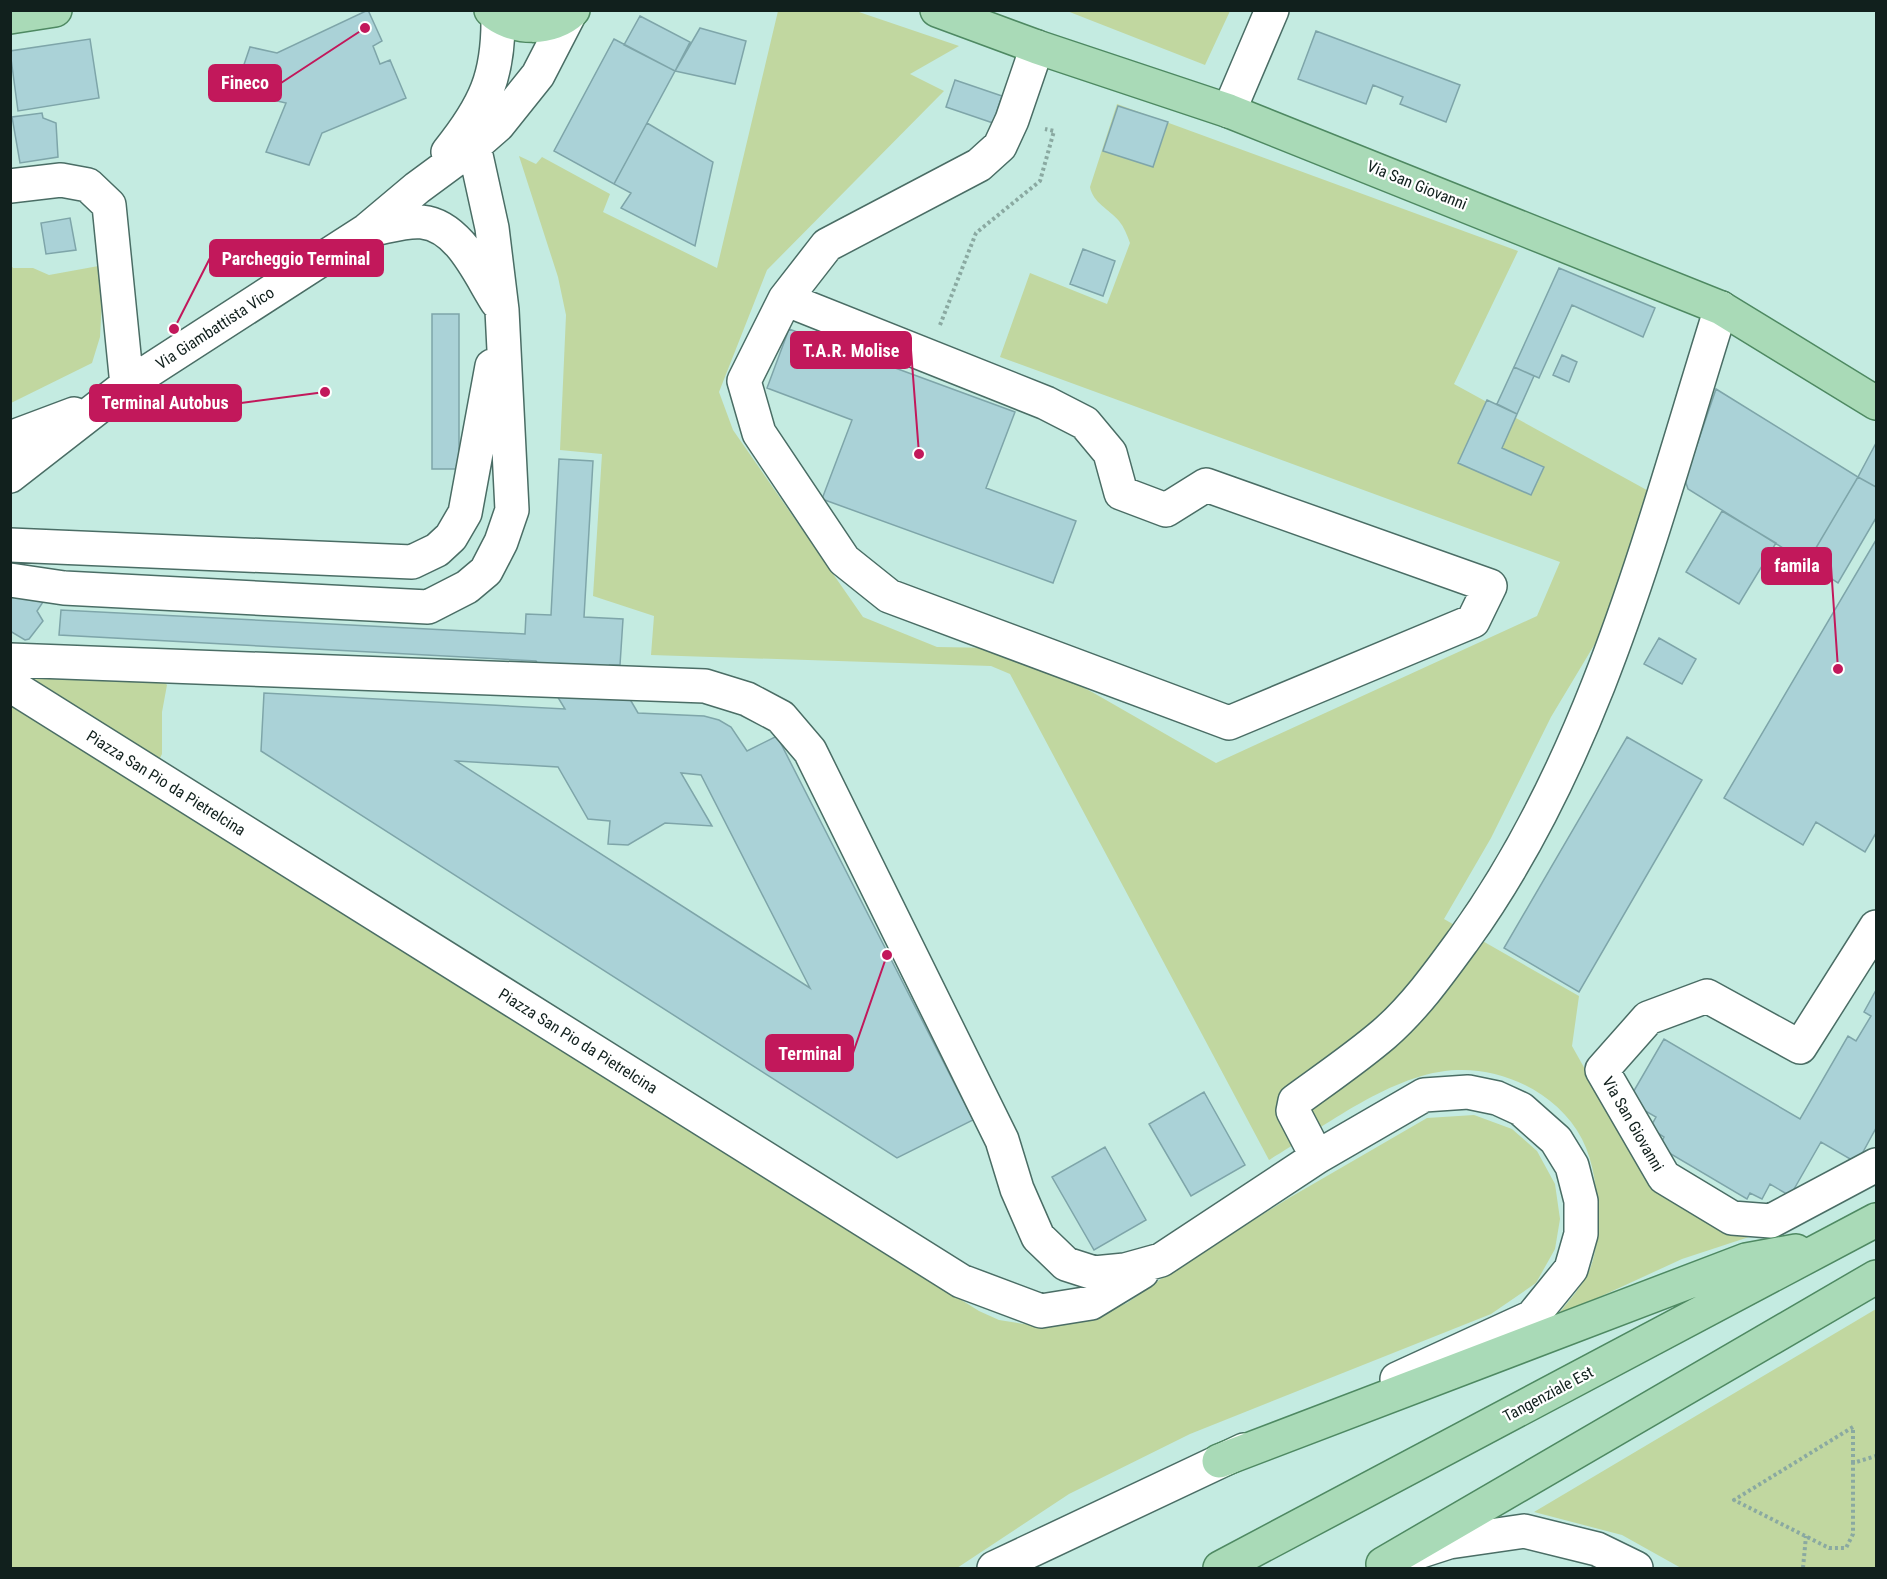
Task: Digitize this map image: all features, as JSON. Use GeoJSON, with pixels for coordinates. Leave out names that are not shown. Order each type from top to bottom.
{"type":"FeatureCollection","features":[{"type":"Feature","properties":{"kind":"main road"},"geometry":{"type":"LineString","coordinates":[[10,16],[55,10]]}},
{"type":"Feature","properties":{"kind":"main road","name":"Via San Giovanni"},"geometry":{"type":"LineString","coordinates":[[937,10],[1037,47],[1229,111],[1721,308],[1876,403]]}},
{"type":"Feature","properties":{"kind":"main road"},"geometry":{"type":"LineString","coordinates":[[494,13],[512,22],[531,25],[547,24],[572,12]]}},
{"type":"Feature","properties":{"kind":"main road","name":"Tangenziale Est"},"geometry":{"type":"LineString","coordinates":[[1220,1569],[1876,1220]]}},
{"type":"Feature","properties":{"kind":"main road"},"geometry":{"type":"LineString","coordinates":[[1219,1461],[1746,1260],[1825,1246]]}},
{"type":"Feature","properties":{"kind":"main road"},"geometry":{"type":"LineString","coordinates":[[1379,1566],[1876,1277]]}},
{"type":"Feature","properties":{"kind":"street"},"geometry":{"type":"LineString","coordinates":[[1229,111],[1272,10]]}},
{"type":"Feature","properties":{"kind":"street","name":"Via Giambattista Vico"},"geometry":{"type":"LineString","coordinates":[[10,476],[127,385],[367,230],[417,188],[474,146],[498,125],[531,84],[554,48],[572,12]]}},
{"type":"Feature","properties":{"kind":"street","name":"Via Giambattista Vico"},"geometry":{"type":"LineString","coordinates":[[417,188],[465,132],[494,75],[497,58],[494,13]]}},
{"type":"Feature","properties":{"kind":"street"},"geometry":{"type":"LineString","coordinates":[[785,299],[1046,403],[1085,423],[1110,453],[1121,493],[1167,510],[1206,485],[1490,586],[1473,621],[1229,723],[889,596],[844,560],[759,433],[744,381],[785,299],[827,245],[979,165],[1000,146],[1012,120],[1037,47]]}},
{"type":"Feature","properties":{"kind":"street"},"geometry":{"type":"LineString","coordinates":[[10,580],[64,588],[428,607],[467,586],[486,571],[501,542],[512,510],[502,310],[492,228],[474,146]]}},
{"type":"Feature","properties":{"kind":"street"},"geometry":{"type":"LineString","coordinates":[[10,186],[60,180],[88,185],[109,205],[127,385]]}},
{"type":"Feature","properties":{"kind":"street"},"geometry":{"type":"LineString","coordinates":[[10,545],[412,562],[437,550],[456,530],[465,513],[502,310],[463,248],[445,231],[422,222],[367,230]]}},
{"type":"Feature","properties":{"kind":"street"},"geometry":{"type":"LineString","coordinates":[[1317,1157],[1293,1112],[1295,1101],[1385,1034],[1431,984],[1482,914],[1539,820],[1614,647],[1721,308]]}},
{"type":"Feature","properties":{"kind":"street","name":"Via Giambattista Vico"},"geometry":{"type":"LineString","coordinates":[[10,438],[101,404]]}},
{"type":"Feature","properties":{"kind":"street"},"geometry":{"type":"LineString","coordinates":[[10,660],[705,686],[747,699],[781,717],[810,751],[1002,1140],[1017,1189],[1038,1237],[1066,1264],[1094,1273],[1125,1270],[1161,1260]]}},
{"type":"Feature","properties":{"kind":"street","name":"Piazza San Pio da Pietrelcina"},"geometry":{"type":"LineString","coordinates":[[10,685],[961,1281],[1041,1311],[1091,1303],[1161,1260],[1317,1157],[1424,1095],[1468,1092],[1497,1098],[1521,1109],[1556,1140],[1572,1166],[1581,1201],[1581,1234],[1571,1269],[1532,1317],[1219,1461],[994,1569]]}},
{"type":"Feature","properties":{"kind":"street","name":"Via San Giovanni"},"geometry":{"type":"LineString","coordinates":[[1876,927],[1800,1047],[1707,996],[1648,1018],[1602,1070],[1664,1177],[1732,1218],[1771,1221],[1876,1165]]}},
{"type":"Feature","properties":{"kind":"street"},"geometry":{"type":"LineString","coordinates":[[1379,1566],[1449,1542],[1524,1531],[1597,1549],[1636,1569]]}},
{"type":"Feature","properties":{"kind":"path"},"geometry":{"type":"LineString","coordinates":[[928,356],[976,234],[1040,181],[1054,131],[1012,120]]}},
{"type":"Feature","properties":{"kind":"path"},"geometry":{"type":"LineString","coordinates":[[1853,1427],[1853,1534],[1846,1548],[1829,1548],[1806,1536],[1734,1500],[1853,1427]]}},
{"type":"Feature","properties":{"kind":"path"},"geometry":{"type":"LineString","coordinates":[[1853,1463],[1876,1456]]}},
{"type":"Feature","properties":{"kind":"path"},"geometry":{"type":"LineString","coordinates":[[1803,1569],[1806,1536]]}},
{"type":"Feature","properties":{"kind":"green space"},"geometry":{"type":"Polygon","coordinates":[[[1230,10],[1205,65],[1067,11],[1230,10]]]}},
{"type":"Feature","properties":{"kind":"green space"},"geometry":{"type":"Polygon","coordinates":[[[778,11],[856,11],[959,46],[910,74],[944,91],[767,270],[719,392],[733,430],[863,617],[937,647],[998,648],[1024,657],[1092,692],[1216,763],[1537,616],[1560,562],[1000,357],[1030,273],[1107,304],[1130,243],[1121,223],[1098,202],[1090,187],[1117,104],[1518,251],[1454,384],[1654,494],[1619,577],[1599,637],[1551,717],[1491,838],[1444,919],[1579,996],[1572,1046],[1651,1187],[1752,1236],[1682,1259],[1556,1317],[1583,1282],[1596,1247],[1597,1205],[1594,1176],[1589,1157],[1572,1123],[1545,1097],[1512,1079],[1475,1071],[1457,1070],[1433,1073],[1408,1080],[1359,1104],[1269,1160],[1010,674],[991,666],[651,655],[654,616],[593,596],[602,454],[560,450],[566,315],[558,277],[519,156],[536,164],[542,157],[610,194],[603,212],[717,268],[778,11]]]}},
{"type":"Feature","properties":{"kind":"green space"},"geometry":{"type":"Polygon","coordinates":[[[10,264],[13,268],[33,268],[49,275],[104,265],[100,337],[92,363],[11,403],[10,264]]]}},
{"type":"Feature","properties":{"kind":"green space"},"geometry":{"type":"Polygon","coordinates":[[[160,677],[167,685],[162,712],[162,754],[159,760],[28,679],[160,677]]]}},
{"type":"Feature","properties":{"kind":"green space"},"geometry":{"type":"Polygon","coordinates":[[[10,704],[979,1311],[999,1320],[1036,1326],[1080,1322],[1127,1303],[1172,1271],[1289,1198],[1427,1118],[1474,1115],[1512,1129],[1537,1151],[1555,1184],[1560,1219],[1555,1249],[1536,1283],[1491,1314],[1190,1434],[1069,1494],[957,1568],[11,1568],[10,704]]]}},
{"type":"Feature","properties":{"kind":"green space"},"geometry":{"type":"Polygon","coordinates":[[[1876,1309],[1876,1568],[1681,1568],[1622,1535],[1534,1512],[1876,1309]]]}},
{"type":"Feature","properties":{"kind":"building"},"geometry":{"type":"Polygon","coordinates":[[[368,10],[382,41],[373,46],[380,64],[390,60],[406,98],[322,133],[309,165],[266,152],[286,103],[235,91],[250,47],[277,53],[368,10]]]}},
{"type":"Feature","properties":{"kind":"building"},"geometry":{"type":"Polygon","coordinates":[[[640,16],[690,42],[675,71],[624,45],[640,16]]]}},
{"type":"Feature","properties":{"kind":"building"},"geometry":{"type":"Polygon","coordinates":[[[700,28],[746,41],[735,84],[675,71],[700,28]]]}},
{"type":"Feature","properties":{"kind":"building"},"geometry":{"type":"Polygon","coordinates":[[[1316,31],[1460,85],[1446,122],[1400,104],[1403,97],[1373,85],[1366,104],[1298,79],[1316,31]]]}},
{"type":"Feature","properties":{"kind":"building"},"geometry":{"type":"Polygon","coordinates":[[[90,39],[99,98],[18,111],[10,51],[90,39]]]}},
{"type":"Feature","properties":{"kind":"building"},"geometry":{"type":"Polygon","coordinates":[[[614,39],[675,71],[614,184],[554,151],[614,39]]]}},
{"type":"Feature","properties":{"kind":"building"},"geometry":{"type":"Polygon","coordinates":[[[955,80],[1002,96],[993,123],[946,107],[955,80]]]}},
{"type":"Feature","properties":{"kind":"building"},"geometry":{"type":"Polygon","coordinates":[[[1118,106],[1168,122],[1153,167],[1103,151],[1118,106]]]}},
{"type":"Feature","properties":{"kind":"building"},"geometry":{"type":"Polygon","coordinates":[[[42,113],[43,118],[56,123],[58,157],[20,163],[12,117],[42,113]]]}},
{"type":"Feature","properties":{"kind":"building"},"geometry":{"type":"Polygon","coordinates":[[[647,123],[713,162],[695,246],[621,208],[631,193],[614,184],[647,123]]]}},
{"type":"Feature","properties":{"kind":"building"},"geometry":{"type":"Polygon","coordinates":[[[70,218],[76,250],[46,254],[41,223],[70,218]]]}},
{"type":"Feature","properties":{"kind":"building"},"geometry":{"type":"Polygon","coordinates":[[[1083,249],[1115,261],[1103,296],[1070,284],[1083,249]]]}},
{"type":"Feature","properties":{"kind":"building"},"geometry":{"type":"Polygon","coordinates":[[[1559,268],[1655,308],[1643,337],[1572,305],[1539,378],[1514,367],[1559,268]]]}},
{"type":"Feature","properties":{"kind":"building"},"geometry":{"type":"Polygon","coordinates":[[[432,314],[459,314],[459,469],[432,469],[432,314]]]}},
{"type":"Feature","properties":{"kind":"building"},"geometry":{"type":"Polygon","coordinates":[[[789,329],[1015,412],[986,488],[1076,521],[1053,583],[822,499],[852,420],[767,388],[789,329]]]}},
{"type":"Feature","properties":{"kind":"building"},"geometry":{"type":"Polygon","coordinates":[[[1562,355],[1577,362],[1569,382],[1553,375],[1562,355]]]}},
{"type":"Feature","properties":{"kind":"building"},"geometry":{"type":"Polygon","coordinates":[[[1514,367],[1534,376],[1517,414],[1497,404],[1514,367]]]}},
{"type":"Feature","properties":{"kind":"building"},"geometry":{"type":"Polygon","coordinates":[[[1716,389],[1858,477],[1807,563],[1688,489],[1685,480],[1716,389]]]}},
{"type":"Feature","properties":{"kind":"building"},"geometry":{"type":"Polygon","coordinates":[[[1487,400],[1517,414],[1502,448],[1544,467],[1531,495],[1458,463],[1487,400]]]}},
{"type":"Feature","properties":{"kind":"building"},"geometry":{"type":"Polygon","coordinates":[[[1876,443],[1876,487],[1858,477],[1876,443]]]}},
{"type":"Feature","properties":{"kind":"building"},"geometry":{"type":"Polygon","coordinates":[[[559,459],[593,461],[584,617],[623,619],[620,665],[610,665],[638,713],[704,716],[719,720],[731,727],[747,751],[777,736],[973,1120],[897,1158],[261,751],[264,693],[565,709],[536,661],[59,635],[61,610],[525,634],[526,614],[551,615],[559,459]],[[456,761],[810,988],[701,775],[681,773],[712,826],[665,823],[628,845],[608,844],[610,821],[588,819],[558,767],[456,761]]]}},
{"type":"Feature","properties":{"kind":"building"},"geometry":{"type":"Polygon","coordinates":[[[1858,477],[1876,487],[1876,518],[1838,583],[1807,563],[1858,477]]]}},
{"type":"Feature","properties":{"kind":"building"},"geometry":{"type":"Polygon","coordinates":[[[1722,511],[1776,543],[1739,604],[1686,572],[1722,511]]]}},
{"type":"Feature","properties":{"kind":"building"},"geometry":{"type":"Polygon","coordinates":[[[1876,540],[1876,833],[1865,852],[1816,822],[1803,845],[1724,798],[1876,540]]]}},
{"type":"Feature","properties":{"kind":"building"},"geometry":{"type":"Polygon","coordinates":[[[10,590],[34,595],[43,602],[37,611],[43,621],[29,639],[25,640],[10,631],[10,590]]]}},
{"type":"Feature","properties":{"kind":"building"},"geometry":{"type":"Polygon","coordinates":[[[1659,638],[1696,659],[1682,684],[1644,664],[1659,638]]]}},
{"type":"Feature","properties":{"kind":"building"},"geometry":{"type":"Polygon","coordinates":[[[1627,737],[1702,780],[1579,992],[1504,948],[1627,737]]]}},
{"type":"Feature","properties":{"kind":"building"},"geometry":{"type":"Polygon","coordinates":[[[1876,990],[1876,1128],[1857,1163],[1821,1142],[1790,1196],[1770,1184],[1762,1199],[1750,1193],[1747,1199],[1659,1147],[1664,1137],[1650,1128],[1656,1117],[1628,1101],[1664,1039],[1800,1119],[1848,1036],[1856,1041],[1871,1016],[1864,1012],[1876,990]]]}},
{"type":"Feature","properties":{"kind":"building"},"geometry":{"type":"Polygon","coordinates":[[[1204,1092],[1245,1165],[1191,1196],[1149,1124],[1204,1092]]]}},
{"type":"Feature","properties":{"kind":"building"},"geometry":{"type":"Polygon","coordinates":[[[1105,1147],[1146,1220],[1094,1250],[1052,1177],[1105,1147]]]}},
{"type":"Feature","properties":{"kind":"place","name":"Fineco"},"geometry":{"type":"Point","coordinates":[365,28]}},
{"type":"Feature","properties":{"kind":"place","name":"Parcheggio Terminal"},"geometry":{"type":"Point","coordinates":[174,329]}},
{"type":"Feature","properties":{"kind":"place","name":"Terminal Autobus"},"geometry":{"type":"Point","coordinates":[325,392]}},
{"type":"Feature","properties":{"kind":"place","name":"T.A.R. Molise"},"geometry":{"type":"Point","coordinates":[919,454]}},
{"type":"Feature","properties":{"kind":"place","name":"famila"},"geometry":{"type":"Point","coordinates":[1838,669]}},
{"type":"Feature","properties":{"kind":"place","name":"Terminal"},"geometry":{"type":"Point","coordinates":[887,955]}}]}
